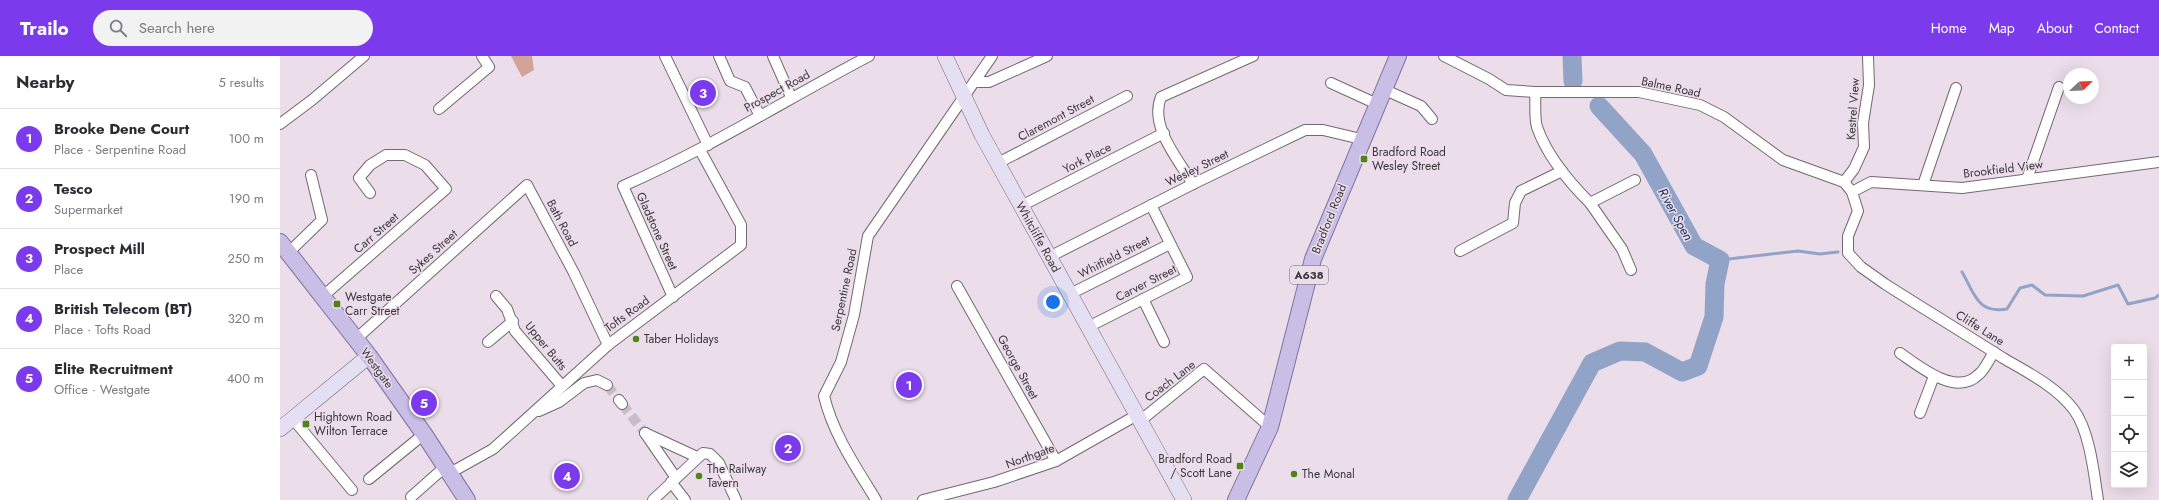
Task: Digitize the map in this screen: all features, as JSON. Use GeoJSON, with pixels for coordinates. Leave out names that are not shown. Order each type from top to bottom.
{"type":"FeatureCollection","features":[{"type":"Feature","properties":{"kind":"main road","name":"Whitcliffe Road"},"geometry":{"type":"LineString","coordinates":[[945,56],[964,97],[1021,206],[1184,500]]}},
{"type":"Feature","properties":{"kind":"main road","name":"Bradford Road"},"geometry":{"type":"LineString","coordinates":[[1236,500],[1270,427],[1313,259],[1361,139],[1398,56]]}},
{"type":"Feature","properties":{"kind":"main road","name":"Westgate"},"geometry":{"type":"LineString","coordinates":[[284,248],[369,356],[424,434],[467,500]]}},
{"type":"Feature","properties":{"kind":"main road"},"geometry":{"type":"LineString","coordinates":[[280,429],[369,356]]}},
{"type":"Feature","properties":{"kind":"street"},"geometry":{"type":"LineString","coordinates":[[280,124],[364,56]]}},
{"type":"Feature","properties":{"kind":"street"},"geometry":{"type":"LineString","coordinates":[[439,109],[489,67],[482,56]]}},
{"type":"Feature","properties":{"kind":"street"},"geometry":{"type":"LineString","coordinates":[[665,56],[704,148]]}},
{"type":"Feature","properties":{"kind":"street"},"geometry":{"type":"LineString","coordinates":[[719,56],[730,81],[745,87],[760,116]]}},
{"type":"Feature","properties":{"kind":"street"},"geometry":{"type":"LineString","coordinates":[[773,56],[791,97]]}},
{"type":"Feature","properties":{"kind":"street","name":"Prospect Road"},"geometry":{"type":"LineString","coordinates":[[704,148],[791,97],[869,56]]}},
{"type":"Feature","properties":{"kind":"street","name":"Serpentine Road"},"geometry":{"type":"LineString","coordinates":[[876,500],[846,451],[829,416],[824,396],[841,362],[854,315],[868,236],[992,56]]}},
{"type":"Feature","properties":{"kind":"street"},"geometry":{"type":"LineString","coordinates":[[974,82],[989,82],[1047,56]]}},
{"type":"Feature","properties":{"kind":"street"},"geometry":{"type":"LineString","coordinates":[[1193,184],[1158,121],[1157,108],[1161,97],[1254,56]]}},
{"type":"Feature","properties":{"kind":"street","name":"Balme Road"},"geometry":{"type":"LineString","coordinates":[[1444,56],[1489,79],[1506,90],[1535,92],[1639,92],[1700,105],[1724,117],[1784,160],[1844,182]]}},
{"type":"Feature","properties":{"kind":"street","name":"Kestrel View"},"geometry":{"type":"LineString","coordinates":[[1844,182],[1854,168],[1864,148],[1863,123],[1869,85],[1868,56]]}},
{"type":"Feature","properties":{"kind":"street"},"geometry":{"type":"LineString","coordinates":[[1332,83],[1377,104]]}},
{"type":"Feature","properties":{"kind":"street"},"geometry":{"type":"LineString","coordinates":[[2027,179],[2060,87]]}},
{"type":"Feature","properties":{"kind":"street"},"geometry":{"type":"LineString","coordinates":[[1923,185],[1956,88]]}},
{"type":"Feature","properties":{"kind":"street"},"geometry":{"type":"LineString","coordinates":[[1383,89],[1421,106],[1432,119]]}},
{"type":"Feature","properties":{"kind":"street"},"geometry":{"type":"LineString","coordinates":[[1535,92],[1537,126],[1552,156],[1572,186],[1590,204],[1622,249],[1631,270]]}},
{"type":"Feature","properties":{"kind":"street","name":"Claremont Street"},"geometry":{"type":"LineString","coordinates":[[998,163],[1127,96]]}},
{"type":"Feature","properties":{"kind":"street","name":"Wesley Street"},"geometry":{"type":"LineString","coordinates":[[1050,257],[1193,184],[1306,130],[1323,130],[1361,139]]}},
{"type":"Feature","properties":{"kind":"street","name":"York Place"},"geometry":{"type":"LineString","coordinates":[[1021,206],[1164,133]]}},
{"type":"Feature","properties":{"kind":"street","name":"Tofts Road"},"geometry":{"type":"LineString","coordinates":[[411,496],[448,470],[493,448],[608,345],[741,245],[741,225],[704,148]]}},
{"type":"Feature","properties":{"kind":"street","name":"Gladstone Street"},"geometry":{"type":"LineString","coordinates":[[672,298],[623,186],[704,148]]}},
{"type":"Feature","properties":{"kind":"street","name":"Carr Street"},"geometry":{"type":"LineString","coordinates":[[322,297],[446,189],[425,165],[405,155],[386,155],[370,165],[359,178],[370,193]]}},
{"type":"Feature","properties":{"kind":"street","name":"Brookfield View"},"geometry":{"type":"LineString","coordinates":[[1852,192],[1871,182],[1962,188],[2159,162]]}},
{"type":"Feature","properties":{"kind":"street"},"geometry":{"type":"LineString","coordinates":[[1460,251],[1513,223],[1515,203],[1521,191],[1562,171]]}},
{"type":"Feature","properties":{"kind":"street"},"geometry":{"type":"LineString","coordinates":[[284,248],[322,220],[311,175]]}},
{"type":"Feature","properties":{"kind":"street"},"geometry":{"type":"LineString","coordinates":[[1590,204],[1635,180]]}},
{"type":"Feature","properties":{"kind":"street"},"geometry":{"type":"LineString","coordinates":[[1844,182],[1852,192]]}},
{"type":"Feature","properties":{"kind":"street","name":"Bath Road"},"geometry":{"type":"LineString","coordinates":[[527,185],[574,274],[608,345]]}},
{"type":"Feature","properties":{"kind":"street","name":"Sykes Street"},"geometry":{"type":"LineString","coordinates":[[356,339],[527,185]]}},
{"type":"Feature","properties":{"kind":"street","name":"Cliffe Lane"},"geometry":{"type":"LineString","coordinates":[[1852,192],[1858,211],[1848,236],[1848,253],[1861,267],[1885,284],[2034,377],[2063,398],[2074,410],[2091,454],[2098,500]]}},
{"type":"Feature","properties":{"kind":"street","name":"Carver Street"},"geometry":{"type":"LineString","coordinates":[[1088,327],[1187,276],[1151,205]]}},
{"type":"Feature","properties":{"kind":"street","name":"Whitfield Street"},"geometry":{"type":"LineString","coordinates":[[1070,294],[1170,244]]}},
{"type":"Feature","properties":{"kind":"street","name":"George Street"},"geometry":{"type":"LineString","coordinates":[[957,286],[1056,462]]}},
{"type":"Feature","properties":{"kind":"street","name":"Upper Butts"},"geometry":{"type":"LineString","coordinates":[[496,296],[508,308],[513,321],[514,331],[562,386]]}},
{"type":"Feature","properties":{"kind":"street"},"geometry":{"type":"LineString","coordinates":[[1142,299],[1164,342]]}},
{"type":"Feature","properties":{"kind":"street","name":"Upper Butts"},"geometry":{"type":"LineString","coordinates":[[488,342],[513,321]]}},
{"type":"Feature","properties":{"kind":"street"},"geometry":{"type":"LineString","coordinates":[[1900,353],[1934,376],[1947,381],[1967,382],[1978,375],[1994,352]]}},
{"type":"Feature","properties":{"kind":"street","name":"Coach Lane"},"geometry":{"type":"LineString","coordinates":[[1138,418],[1204,369],[1270,427]]}},
{"type":"Feature","properties":{"kind":"street"},"geometry":{"type":"LineString","coordinates":[[1920,413],[1934,376]]}},
{"type":"Feature","properties":{"kind":"street"},"geometry":{"type":"LineString","coordinates":[[531,415],[559,402],[584,383],[597,380],[607,385]]}},
{"type":"Feature","properties":{"kind":"street","name":"Northgate"},"geometry":{"type":"LineString","coordinates":[[923,500],[994,482],[1056,462],[1138,418]]}},
{"type":"Feature","properties":{"kind":"street"},"geometry":{"type":"LineString","coordinates":[[293,419],[352,490]]}},
{"type":"Feature","properties":{"kind":"street"},"geometry":{"type":"LineString","coordinates":[[685,500],[645,433],[697,457]]}},
{"type":"Feature","properties":{"kind":"street"},"geometry":{"type":"LineString","coordinates":[[369,479],[424,434]]}},
{"type":"Feature","properties":{"kind":"street"},"geometry":{"type":"LineString","coordinates":[[653,500],[703,453],[710,454],[719,463],[736,500]]}},
{"type":"Feature","properties":{"kind":"shaded area"},"geometry":{"type":"Polygon","coordinates":[[[511,56],[532,56],[534,70],[522,77],[511,56]]]}},
{"type":"Feature","properties":{"kind":"waterway","name":"River Spen"},"geometry":{"type":"LineString","coordinates":[[1572,56],[1573,81]]}},
{"type":"Feature","properties":{"kind":"waterway","name":"River Spen"},"geometry":{"type":"LineString","coordinates":[[1517,500],[1592,363],[1620,351],[1645,352],[1682,372],[1698,366],[1714,317],[1715,284],[1720,260],[1694,246],[1643,154],[1599,106]]}},
{"type":"Feature","properties":{"kind":"waterway"},"geometry":{"type":"LineString","coordinates":[[1720,260],[1798,251],[1820,254],[1838,252]]}},
{"type":"Feature","properties":{"kind":"waterway"},"geometry":{"type":"LineString","coordinates":[[1962,272],[1978,301],[1989,308],[1997,310],[2007,309],[2020,288],[2032,285],[2045,295],[2083,296],[2118,285],[2128,304],[2155,298],[2159,295]]}},
{"type":"Feature","properties":{"kind":"tunnel"},"geometry":{"type":"LineString","coordinates":[[607,385],[619,400]]}},
{"type":"Feature","properties":{"kind":"tunnel"},"geometry":{"type":"LineString","coordinates":[[622,404],[645,433]]}},
{"type":"Feature","properties":{"kind":"place","name":"Prospect Mill"},"geometry":{"type":"Point","coordinates":[703,93]}},
{"type":"Feature","properties":{"kind":"place","name":"Bradford Road Wesley Street"},"geometry":{"type":"Point","coordinates":[1364,159]}},
{"type":"Feature","properties":{"kind":"place","name":"Westgate Carr Street"},"geometry":{"type":"Point","coordinates":[337,304]}},
{"type":"Feature","properties":{"kind":"place","name":"Taber Holidays"},"geometry":{"type":"Point","coordinates":[636,339]}},
{"type":"Feature","properties":{"kind":"place","name":"Brooke Dene Court"},"geometry":{"type":"Point","coordinates":[909,385]}},
{"type":"Feature","properties":{"kind":"place","name":"Elite Recruitment"},"geometry":{"type":"Point","coordinates":[424,403]}},
{"type":"Feature","properties":{"kind":"place","name":"Hightown Road Wilton Terrace"},"geometry":{"type":"Point","coordinates":[306,424]}},
{"type":"Feature","properties":{"kind":"place","name":"Tesco"},"geometry":{"type":"Point","coordinates":[788,448]}},
{"type":"Feature","properties":{"kind":"place","name":"Bradford Road / Scott Lane"},"geometry":{"type":"Point","coordinates":[1240,466]}},
{"type":"Feature","properties":{"kind":"place","name":"The Monal"},"geometry":{"type":"Point","coordinates":[1294,474]}},
{"type":"Feature","properties":{"kind":"place","name":"British Telecom (BT)"},"geometry":{"type":"Point","coordinates":[567,476]}},
{"type":"Feature","properties":{"kind":"place","name":"The Railway Tavern"},"geometry":{"type":"Point","coordinates":[699,476]}}]}
